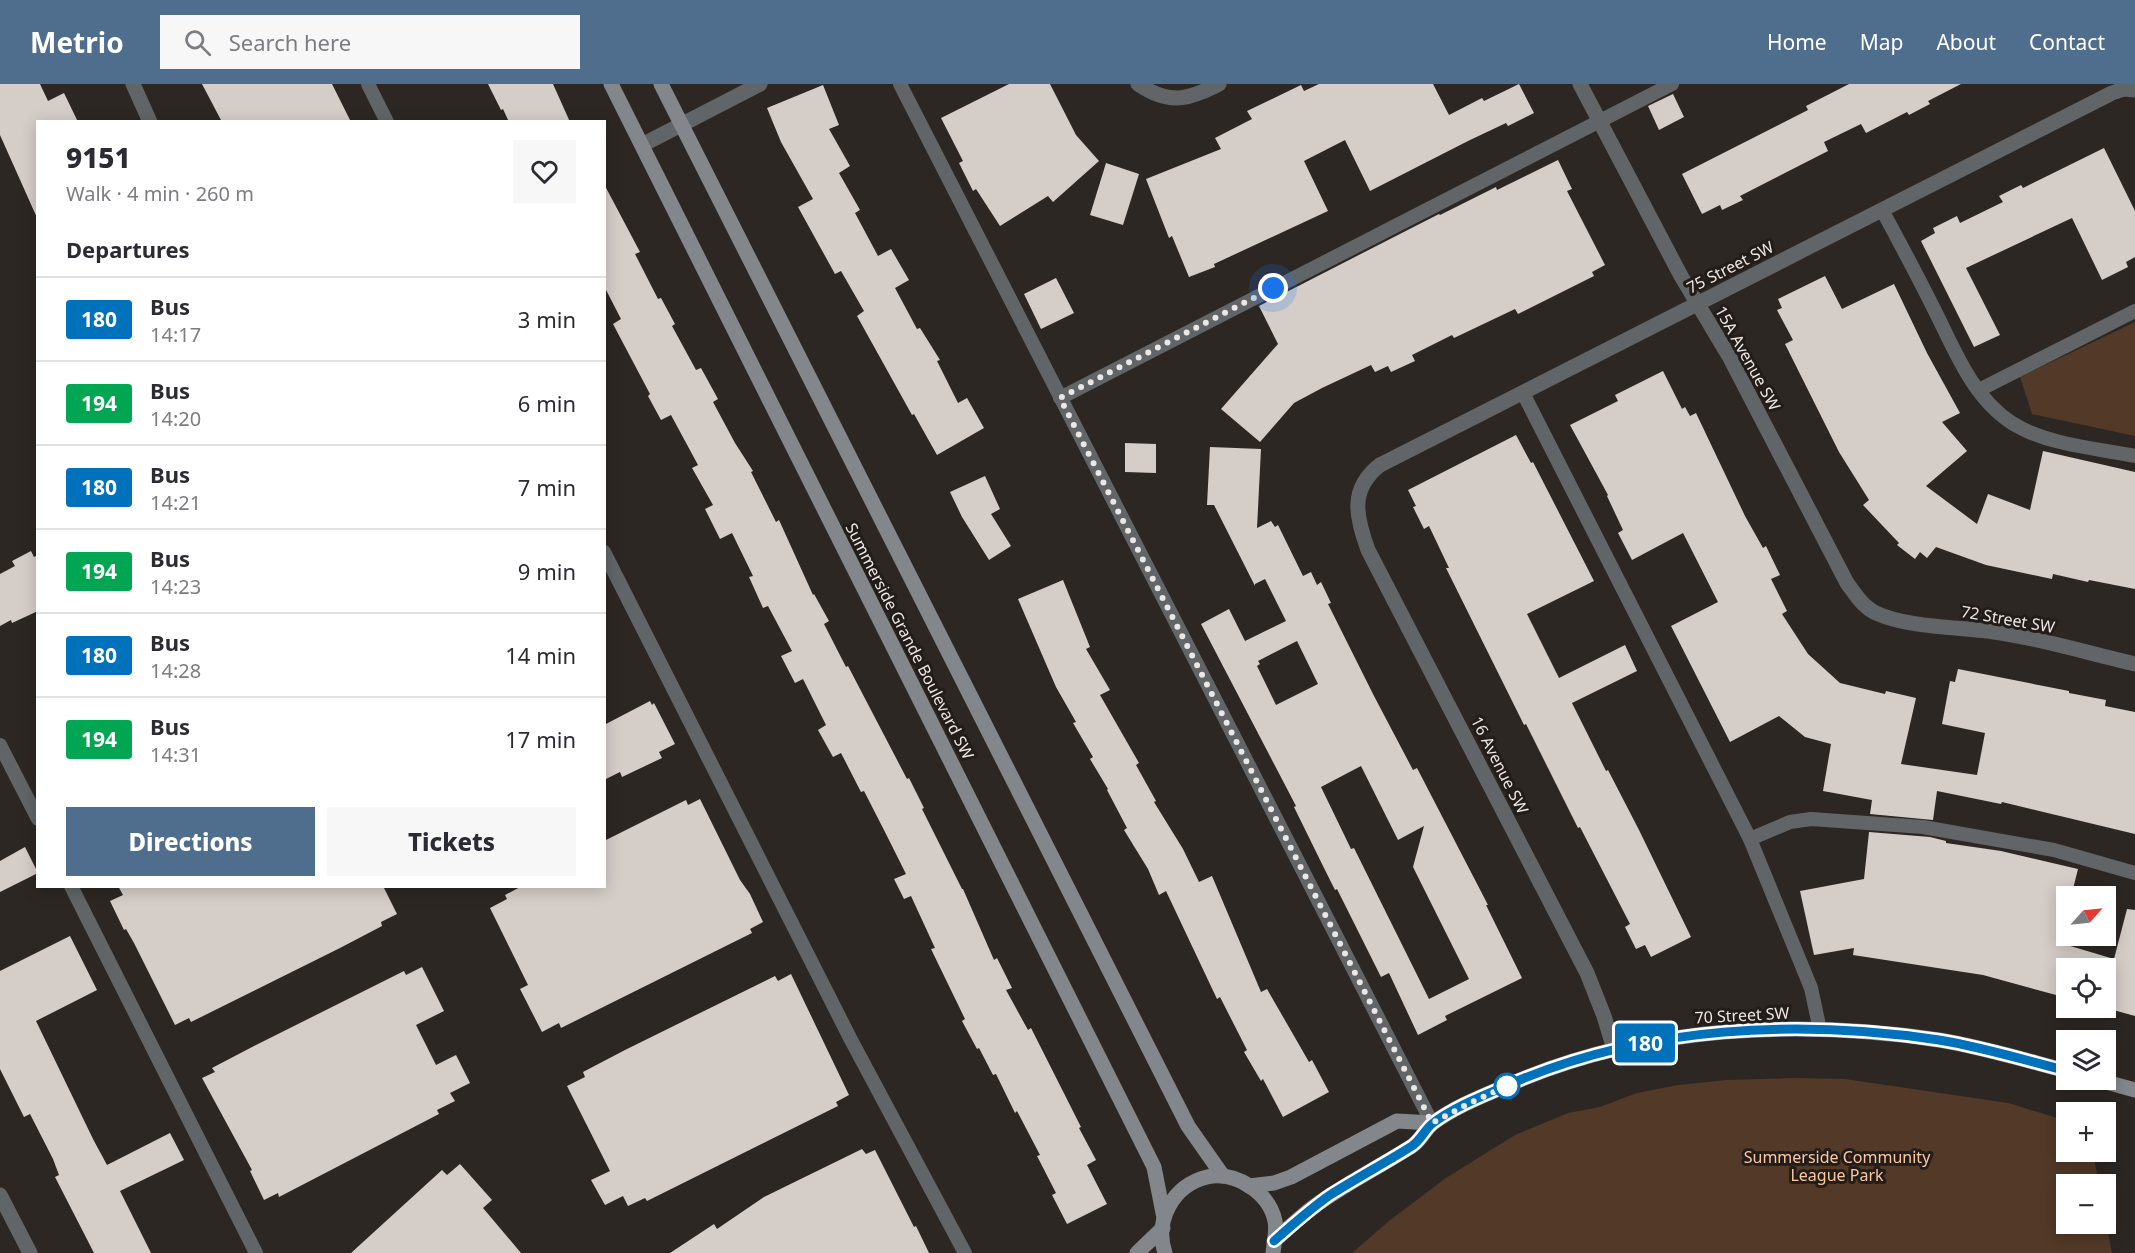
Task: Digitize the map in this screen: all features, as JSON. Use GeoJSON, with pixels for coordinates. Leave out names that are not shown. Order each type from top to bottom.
{"type":"FeatureCollection","features":[{"type":"Feature","properties":{"kind":"street"},"geometry":{"type":"LineString","coordinates":[[133,84],[149,120]]}},
{"type":"Feature","properties":{"kind":"street","name":"Summerside Grande Boulevard SW"},"geometry":{"type":"LineString","coordinates":[[611,84],[1154,1167],[1163,1223],[1162,1245],[1165,1253]]}},
{"type":"Feature","properties":{"kind":"street","name":"Summerside Grande Boulevard SW"},"geometry":{"type":"LineString","coordinates":[[661,84],[1188,1126],[1223,1176]]}},
{"type":"Feature","properties":{"kind":"street"},"geometry":{"type":"LineString","coordinates":[[642,145],[760,84]]}},
{"type":"Feature","properties":{"kind":"street"},"geometry":{"type":"LineString","coordinates":[[1145,88],[1174,99],[1186,98],[1219,84]]}},
{"type":"Feature","properties":{"kind":"street","name":"15A Avenue SW"},"geometry":{"type":"LineString","coordinates":[[1580,84],[1697,304],[1730,358],[1848,583],[1859,600],[1874,612]]}},
{"type":"Feature","properties":{"kind":"street","name":"75 Street SW"},"geometry":{"type":"LineString","coordinates":[[1359,498],[1361,485],[1368,475],[1380,465],[2112,93],[2124,89],[2135,90]]}},
{"type":"Feature","properties":{"kind":"street","name":"16 Avenue SW"},"geometry":{"type":"LineString","coordinates":[[1359,498],[1360,526],[1368,550],[1587,973],[1614,1049]]}},
{"type":"Feature","properties":{"kind":"street","name":"72 Street SW"},"geometry":{"type":"LineString","coordinates":[[1874,612],[1888,618],[1912,623],[2004,633],[2135,664]]}},
{"type":"Feature","properties":{"kind":"street","name":"70 Street SW"},"geometry":{"type":"LineString","coordinates":[[1273,1247],[1308,1211],[1415,1144],[1432,1123],[1534,1074],[1614,1049],[1710,1034],[1762,1030],[1878,1032],[1941,1041],[2056,1068]]}},
{"type":"Feature","properties":{"kind":"street"},"geometry":{"type":"LineString","coordinates":[[2116,1085],[2135,1090]]}},
{"type":"Feature","properties":{"kind":"street"},"geometry":{"type":"LineString","coordinates":[[1249,1186],[1274,1183],[1291,1177],[1397,1121],[1432,1123]]}},
{"type":"Feature","properties":{"kind":"street"},"geometry":{"type":"LineString","coordinates":[[1137,1253],[1163,1223],[1170,1204],[1180,1191],[1193,1182],[1208,1177],[1223,1176],[1257,1191],[1268,1205],[1275,1222],[1273,1247]]}},
{"type":"Feature","properties":{"kind":"street"},"geometry":{"type":"LineString","coordinates":[[0,1195],[30,1253]]}},
{"type":"Feature","properties":{"kind":"lane"},"geometry":{"type":"LineString","coordinates":[[368,84],[386,120]]}},
{"type":"Feature","properties":{"kind":"lane"},"geometry":{"type":"LineString","coordinates":[[900,84],[1432,1123]]}},
{"type":"Feature","properties":{"kind":"lane"},"geometry":{"type":"LineString","coordinates":[[1060,398],[1672,84]]}},
{"type":"Feature","properties":{"kind":"lane"},"geometry":{"type":"LineString","coordinates":[[1882,210],[1963,366],[1997,411],[2012,423],[2028,431],[2059,441],[2135,456]]}},
{"type":"Feature","properties":{"kind":"lane"},"geometry":{"type":"LineString","coordinates":[[1979,390],[2135,311]]}},
{"type":"Feature","properties":{"kind":"lane"},"geometry":{"type":"LineString","coordinates":[[1522,393],[1750,839],[1811,988],[1820,1030]]}},
{"type":"Feature","properties":{"kind":"lane"},"geometry":{"type":"LineString","coordinates":[[606,556],[850,1038],[965,1253]]}},
{"type":"Feature","properties":{"kind":"lane"},"geometry":{"type":"LineString","coordinates":[[0,745],[36,815]]}},
{"type":"Feature","properties":{"kind":"lane"},"geometry":{"type":"LineString","coordinates":[[1750,839],[1790,822],[1811,819],[1923,827],[2054,850],[2135,873]]}},
{"type":"Feature","properties":{"kind":"lane"},"geometry":{"type":"LineString","coordinates":[[72,888],[256,1253]]}},
{"type":"Feature","properties":{"kind":"green space"},"geometry":{"type":"Polygon","coordinates":[[[2135,322],[2135,436],[2032,414],[2020,377],[2135,322]]]}},
{"type":"Feature","properties":{"kind":"green space","name":"Summerside Community League Park"},"geometry":{"type":"Polygon","coordinates":[[[1845,1079],[2008,1103],[2056,1118],[2056,1162],[2095,1162],[2097,1174],[2056,1174],[2056,1234],[2108,1234],[2112,1253],[1352,1253],[1389,1221],[1446,1178],[1515,1135],[1568,1113],[1600,1107],[1637,1093],[1678,1085],[1727,1080],[1845,1079]]]}},
{"type":"Feature","properties":{"kind":"building"},"geometry":{"type":"Polygon","coordinates":[[[0,84],[40,84],[48,101],[64,93],[77,120],[36,120],[36,216],[0,135],[0,84]]]}},
{"type":"Feature","properties":{"kind":"building"},"geometry":{"type":"Polygon","coordinates":[[[202,84],[332,84],[350,120],[221,120],[202,84]]]}},
{"type":"Feature","properties":{"kind":"building"},"geometry":{"type":"Polygon","coordinates":[[[488,84],[553,84],[569,120],[508,120],[503,109],[501,110],[488,84]]]}},
{"type":"Feature","properties":{"kind":"building"},"geometry":{"type":"Polygon","coordinates":[[[1009,84],[1050,84],[1076,135],[1099,161],[1053,202],[1048,196],[1000,226],[976,189],[973,191],[959,163],[963,161],[941,118],[1009,84]]]}},
{"type":"Feature","properties":{"kind":"building"},"geometry":{"type":"Polygon","coordinates":[[[1319,84],[1433,84],[1449,115],[1482,98],[1484,101],[1519,84],[1534,113],[1508,126],[1506,123],[1468,141],[1370,191],[1345,140],[1304,161],[1328,211],[1214,264],[1215,267],[1189,277],[1172,236],[1169,238],[1146,179],[1221,149],[1215,138],[1252,119],[1247,111],[1301,85],[1304,91],[1319,84]]]}},
{"type":"Feature","properties":{"kind":"building"},"geometry":{"type":"Polygon","coordinates":[[[1849,84],[1961,84],[1928,101],[1930,104],[1909,115],[1907,112],[1866,133],[1861,124],[1824,142],[1828,151],[1740,196],[1743,200],[1722,210],[1720,205],[1702,214],[1682,174],[1808,110],[1806,106],[1849,84]]]}},
{"type":"Feature","properties":{"kind":"building"},"geometry":{"type":"Polygon","coordinates":[[[823,85],[839,125],[829,129],[850,166],[839,173],[860,210],[855,213],[878,256],[891,249],[909,280],[895,288],[917,329],[920,328],[940,360],[937,361],[958,403],[967,398],[984,428],[937,455],[857,316],[864,311],[841,271],[835,274],[798,207],[813,199],[781,142],[767,108],[823,85]]]}},
{"type":"Feature","properties":{"kind":"building"},"geometry":{"type":"Polygon","coordinates":[[[1673,94],[1684,117],[1659,130],[1648,106],[1673,94]]]}},
{"type":"Feature","properties":{"kind":"building"},"geometry":{"type":"Polygon","coordinates":[[[2104,148],[2135,211],[2135,257],[2126,262],[2128,267],[2102,280],[2072,218],[1966,268],[2000,335],[1974,347],[1921,241],[1935,233],[1933,228],[1957,216],[1960,223],[2003,202],[1999,196],[2021,185],[2023,188],[2104,148]]]}},
{"type":"Feature","properties":{"kind":"building"},"geometry":{"type":"Polygon","coordinates":[[[1558,160],[1572,189],[1567,191],[1605,265],[1592,272],[1594,276],[1518,314],[1515,309],[1454,338],[1452,335],[1412,355],[1415,361],[1391,372],[1388,366],[1375,372],[1371,365],[1322,388],[1294,403],[1260,442],[1221,409],[1278,344],[1259,306],[1439,214],[1496,187],[1497,190],[1558,160]]]}},
{"type":"Feature","properties":{"kind":"building"},"geometry":{"type":"Polygon","coordinates":[[[1106,163],[1139,174],[1123,225],[1090,215],[1106,163]]]}},
{"type":"Feature","properties":{"kind":"building"},"geometry":{"type":"Polygon","coordinates":[[[606,188],[640,252],[635,254],[658,299],[661,298],[675,324],[672,326],[696,370],[701,368],[718,399],[713,402],[753,471],[751,472],[776,522],[779,520],[813,595],[829,621],[824,624],[846,667],[848,666],[924,808],[922,809],[963,889],[994,960],[997,958],[1012,988],[1006,990],[1028,1030],[1031,1028],[1081,1127],[1079,1128],[1096,1160],[1087,1165],[1107,1204],[1067,1224],[1052,1195],[1056,1193],[1037,1156],[1040,1155],[1017,1111],[1015,1113],[996,1074],[993,1075],[962,1021],[965,1019],[931,949],[935,948],[911,896],[904,899],[894,879],[906,874],[864,791],[861,792],[841,753],[833,757],[818,730],[826,725],[803,679],[795,683],[781,656],[792,651],[768,606],[763,608],[749,577],[753,576],[732,533],[720,539],[705,509],[713,505],[692,468],[698,465],[671,415],[661,420],[648,396],[650,394],[613,324],[621,319],[606,290],[606,188]]]}},
{"type":"Feature","properties":{"kind":"building"},"geometry":{"type":"Polygon","coordinates":[[[1825,276],[1842,309],[1894,284],[1927,353],[1960,413],[1942,422],[1967,451],[1926,486],[1977,524],[1988,494],[2030,510],[2043,451],[2135,472],[2135,589],[2053,574],[2052,579],[1986,565],[1936,547],[1927,558],[1920,552],[1915,559],[1897,545],[1899,543],[1863,505],[1869,500],[1839,452],[1785,344],[1793,340],[1777,310],[1782,308],[1778,299],[1825,276]]]}},
{"type":"Feature","properties":{"kind":"building"},"geometry":{"type":"Polygon","coordinates":[[[1056,278],[1074,313],[1041,329],[1024,294],[1056,278]]]}},
{"type":"Feature","properties":{"kind":"building"},"geometry":{"type":"Polygon","coordinates":[[[1663,371],[1682,409],[1685,407],[1690,416],[1696,413],[1745,516],[1763,548],[1766,546],[1780,575],[1771,579],[1787,611],[1782,614],[1808,654],[1840,683],[1885,694],[1886,691],[1916,698],[1901,764],[1977,775],[1985,733],[1942,724],[1950,681],[1955,682],[1958,669],[2106,700],[2105,706],[2135,712],[2135,834],[2002,802],[2001,804],[1937,791],[1933,820],[1870,814],[1872,800],[1823,791],[1831,744],[1805,737],[1779,716],[1730,742],[1671,626],[1718,602],[1683,533],[1632,560],[1618,533],[1623,530],[1608,495],[1570,425],[1618,401],[1615,395],[1663,371]]]}},
{"type":"Feature","properties":{"kind":"building"},"geometry":{"type":"Polygon","coordinates":[[[1516,435],[1531,463],[1533,462],[1594,581],[1527,614],[1559,678],[1625,645],[1637,671],[1572,703],[1639,830],[1691,937],[1651,957],[1645,945],[1636,949],[1625,927],[1630,924],[1580,827],[1578,828],[1526,724],[1524,725],[1446,568],[1449,568],[1429,526],[1424,529],[1413,507],[1416,506],[1408,490],[1516,435]]]}},
{"type":"Feature","properties":{"kind":"building"},"geometry":{"type":"Polygon","coordinates":[[[1125,443],[1156,444],[1156,473],[1125,472],[1125,443]]]}},
{"type":"Feature","properties":{"kind":"building"},"geometry":{"type":"Polygon","coordinates":[[[1210,447],[1261,449],[1257,528],[1271,521],[1275,527],[1278,525],[1303,576],[1311,572],[1317,585],[1321,582],[1331,603],[1328,604],[1374,696],[1413,770],[1417,768],[1488,905],[1486,905],[1522,978],[1445,1016],[1447,1020],[1418,1035],[1389,973],[1381,977],[1337,889],[1335,890],[1294,807],[1296,806],[1201,624],[1229,609],[1245,641],[1286,621],[1265,579],[1255,586],[1214,505],[1207,505],[1210,447]],[[1297,641],[1258,661],[1260,664],[1257,666],[1276,705],[1318,684],[1297,641]],[[1361,766],[1321,787],[1429,999],[1469,979],[1413,867],[1424,826],[1398,840],[1361,766]]]}},
{"type":"Feature","properties":{"kind":"building"},"geometry":{"type":"Polygon","coordinates":[[[985,476],[1000,509],[991,514],[1011,546],[989,560],[962,517],[950,492],[985,476]]]}},
{"type":"Feature","properties":{"kind":"building"},"geometry":{"type":"Polygon","coordinates":[[[31,551],[34,557],[36,556],[36,612],[0,626],[0,574],[15,566],[12,561],[31,551]]]}},
{"type":"Feature","properties":{"kind":"building"},"geometry":{"type":"Polygon","coordinates":[[[1063,580],[1090,647],[1086,649],[1110,690],[1100,695],[1139,763],[1136,765],[1156,801],[1154,802],[1183,849],[1199,882],[1212,876],[1261,992],[1267,989],[1309,1062],[1312,1060],[1329,1092],[1283,1117],[1263,1079],[1261,1081],[1244,1052],[1247,1050],[1220,997],[1217,999],[1166,891],[1159,895],[1148,869],[1124,830],[1127,828],[1090,759],[1093,757],[1073,723],[1076,722],[1056,687],[1018,599],[1063,580]]]}},
{"type":"Feature","properties":{"kind":"building"},"geometry":{"type":"Polygon","coordinates":[[[650,701],[652,705],[654,703],[675,744],[659,752],[662,758],[622,777],[620,772],[606,779],[606,724],[650,701]]]}},
{"type":"Feature","properties":{"kind":"building"},"geometry":{"type":"Polygon","coordinates":[[[700,799],[763,922],[750,929],[752,933],[561,1028],[559,1023],[542,1032],[520,989],[528,985],[490,908],[507,899],[505,895],[518,888],[606,888],[606,840],[686,800],[688,805],[700,799]]]}},
{"type":"Feature","properties":{"kind":"building"},"geometry":{"type":"Polygon","coordinates":[[[1869,832],[1930,837],[1946,841],[1946,843],[2001,851],[2078,869],[2074,886],[2056,886],[2056,946],[2070,946],[2111,958],[2056,958],[2056,995],[1983,975],[1853,955],[1854,948],[1814,955],[1800,891],[1864,879],[1869,832]]]}},
{"type":"Feature","properties":{"kind":"building"},"geometry":{"type":"Polygon","coordinates":[[[25,847],[36,869],[36,874],[0,892],[0,861],[25,847]]]}},
{"type":"Feature","properties":{"kind":"building"},"geometry":{"type":"Polygon","coordinates":[[[119,888],[384,888],[397,914],[381,922],[382,926],[340,948],[191,1022],[189,1018],[175,1025],[110,901],[123,895],[119,888]]]}},
{"type":"Feature","properties":{"kind":"building"},"geometry":{"type":"Polygon","coordinates":[[[2127,909],[2135,910],[2135,1016],[2116,1011],[2114,958],[2127,909]]]}},
{"type":"Feature","properties":{"kind":"building"},"geometry":{"type":"Polygon","coordinates":[[[70,936],[97,990],[36,1021],[93,1139],[107,1165],[170,1133],[184,1160],[120,1191],[151,1253],[94,1253],[55,1177],[59,1175],[53,1159],[30,1114],[24,1117],[0,1069],[0,971],[70,936]]]}},
{"type":"Feature","properties":{"kind":"building"},"geometry":{"type":"Polygon","coordinates":[[[422,967],[444,1011],[416,1025],[436,1065],[456,1055],[470,1083],[450,1093],[455,1101],[437,1110],[439,1114],[279,1197],[278,1193],[264,1200],[250,1171],[252,1170],[202,1078],[215,1072],[212,1068],[254,1046],[404,971],[406,975],[422,967]]]}},
{"type":"Feature","properties":{"kind":"building"},"geometry":{"type":"Polygon","coordinates":[[[791,974],[849,1095],[836,1102],[838,1106],[647,1201],[645,1198],[628,1206],[623,1196],[605,1205],[591,1180],[610,1171],[567,1086],[585,1077],[583,1072],[625,1050],[775,976],[778,981],[791,974]]]}},
{"type":"Feature","properties":{"kind":"building"},"geometry":{"type":"Polygon","coordinates":[[[862,1149],[866,1154],[875,1150],[929,1253],[670,1253],[714,1224],[717,1229],[764,1197],[862,1149]]]}},
{"type":"Feature","properties":{"kind":"building"},"geometry":{"type":"Polygon","coordinates":[[[460,1164],[492,1200],[483,1208],[521,1253],[351,1253],[442,1170],[447,1175],[460,1164]]]}},
{"type":"Feature","properties":{"kind":"bus line","name":"180"},"geometry":{"type":"LineString","coordinates":[[1274,1241],[1308,1211],[1415,1144],[1432,1123],[1534,1074],[1614,1049],[1710,1034],[1762,1030],[1839,1030],[1878,1032],[1941,1041],[2056,1068]]}},
{"type":"Feature","properties":{"kind":"route"},"geometry":{"type":"LineString","coordinates":[[1273,288],[1060,398],[1432,1123],[1507,1086]]}}]}
